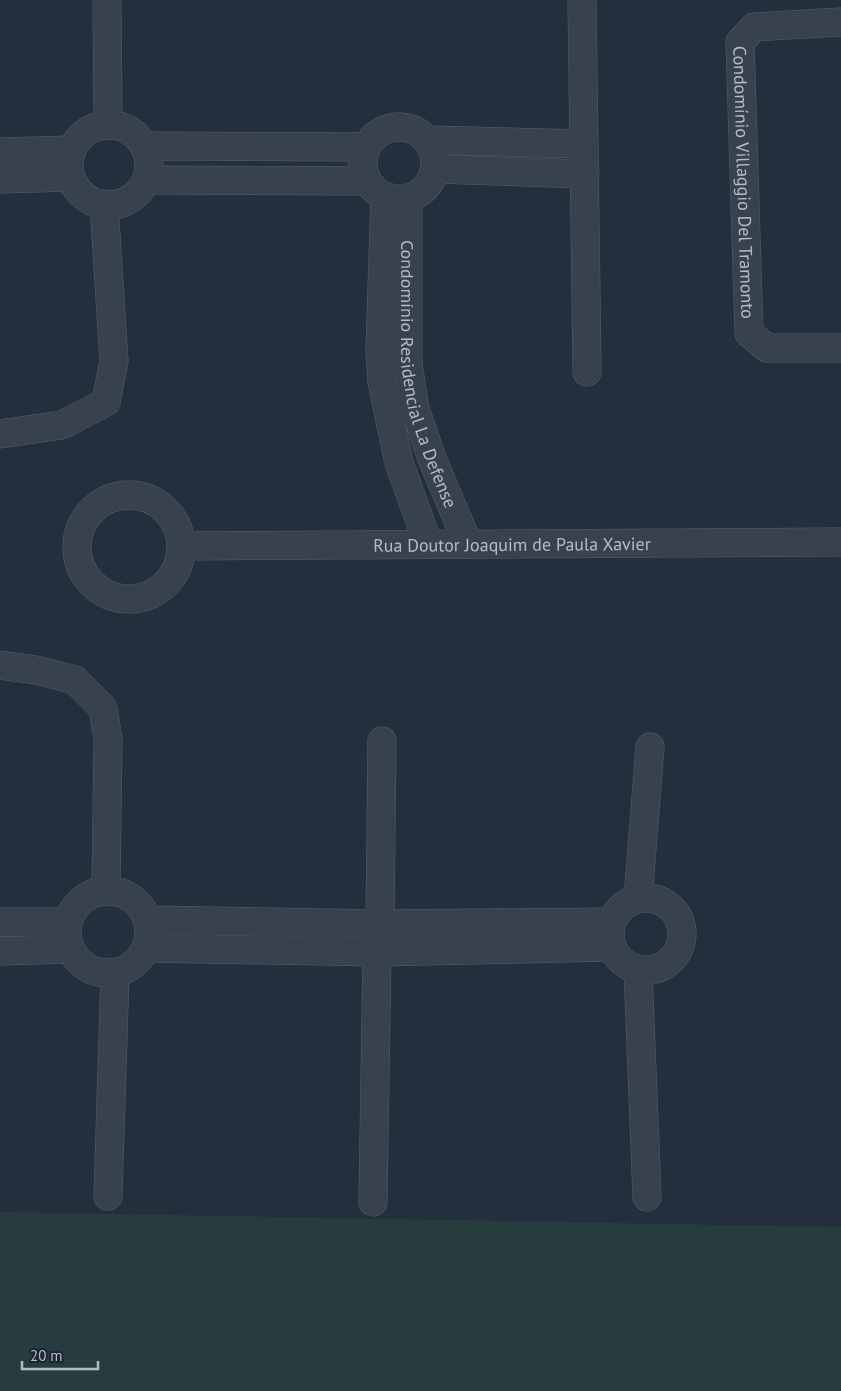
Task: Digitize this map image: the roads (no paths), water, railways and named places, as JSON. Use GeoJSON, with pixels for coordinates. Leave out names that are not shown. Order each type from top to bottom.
{"type":"FeatureCollection","features":[{"type":"Feature","properties":{"kind":"street"},"geometry":{"type":"LineString","coordinates":[[107,0],[108,125]]}},
{"type":"Feature","properties":{"kind":"street"},"geometry":{"type":"LineString","coordinates":[[582,0],[587,372]]}},
{"type":"Feature","properties":{"kind":"street","name":"Condomínio Villaggio Del Tramonto"},"geometry":{"type":"LineString","coordinates":[[841,22],[754,27],[740,42],[749,333],[767,348],[841,348]]}},
{"type":"Feature","properties":{"kind":"street"},"geometry":{"type":"LineString","coordinates":[[108,125],[121,127],[133,133],[144,146],[148,154],[149,167],[146,180],[140,191],[129,199],[117,204],[104,204],[92,201],[81,193],[69,170],[71,150],[83,134],[95,127],[108,125]]}},
{"type":"Feature","properties":{"kind":"street"},"geometry":{"type":"LineString","coordinates":[[144,146],[366,147],[373,137],[378,134],[394,127],[406,127],[417,132],[427,140],[434,156],[436,169],[427,186],[419,194],[146,180]]}},
{"type":"Feature","properties":{"kind":"street"},"geometry":{"type":"LineString","coordinates":[[427,140],[584,144]]}},
{"type":"Feature","properties":{"kind":"street","name":"Condomínio Residencial La Defense"},"geometry":{"type":"LineString","coordinates":[[366,147],[362,158],[363,170],[387,192],[415,409],[433,461],[468,544]]}},
{"type":"Feature","properties":{"kind":"street"},"geometry":{"type":"LineString","coordinates":[[0,152],[71,150]]}},
{"type":"Feature","properties":{"kind":"street"},"geometry":{"type":"LineString","coordinates":[[436,169],[585,174]]}},
{"type":"Feature","properties":{"kind":"street"},"geometry":{"type":"LineString","coordinates":[[0,179],[72,177]]}},
{"type":"Feature","properties":{"kind":"street","name":"Condomínio Residencial La Defense"},"geometry":{"type":"LineString","coordinates":[[387,192],[380,350],[382,382],[399,463],[428,543]]}},
{"type":"Feature","properties":{"kind":"street"},"geometry":{"type":"LineString","coordinates":[[0,434],[62,426],[106,402],[114,361],[104,204]]}},
{"type":"Feature","properties":{"kind":"street"},"geometry":{"type":"LineString","coordinates":[[388,413],[415,409]]}},
{"type":"Feature","properties":{"kind":"street","name":"Rua Doutor Joaquim de Paula Xavier"},"geometry":{"type":"LineString","coordinates":[[182,546],[428,543],[841,542]]}},
{"type":"Feature","properties":{"kind":"street"},"geometry":{"type":"LineString","coordinates":[[0,665],[36,670],[75,680],[103,708],[108,738],[106,890]]}},
{"type":"Feature","properties":{"kind":"street"},"geometry":{"type":"LineString","coordinates":[[380,924],[382,741]]}},
{"type":"Feature","properties":{"kind":"street"},"geometry":{"type":"LineString","coordinates":[[638,898],[650,747]]}},
{"type":"Feature","properties":{"kind":"street"},"geometry":{"type":"LineString","coordinates":[[106,890],[119,892],[132,898],[142,908],[148,920],[150,934],[146,948],[139,960],[128,969],[115,973],[101,973],[88,969],[77,960],[70,949],[66,936],[67,922],[72,910],[81,900],[92,893],[106,890]]}},
{"type":"Feature","properties":{"kind":"street"},"geometry":{"type":"LineString","coordinates":[[638,898],[650,898],[662,902],[679,919],[682,930],[682,942],[670,962],[661,968],[649,971],[627,966],[618,958],[611,934],[617,911],[626,903],[638,898]]}},
{"type":"Feature","properties":{"kind":"street"},"geometry":{"type":"LineString","coordinates":[[148,920],[380,924],[611,934]]}},
{"type":"Feature","properties":{"kind":"street"},"geometry":{"type":"LineString","coordinates":[[0,922],[67,922]]}},
{"type":"Feature","properties":{"kind":"street"},"geometry":{"type":"LineString","coordinates":[[146,948],[377,952],[611,934]]}},
{"type":"Feature","properties":{"kind":"street"},"geometry":{"type":"LineString","coordinates":[[0,951],[70,949]]}},
{"type":"Feature","properties":{"kind":"street"},"geometry":{"type":"LineString","coordinates":[[373,1202],[377,952]]}},
{"type":"Feature","properties":{"kind":"street"},"geometry":{"type":"LineString","coordinates":[[638,970],[647,1197]]}},
{"type":"Feature","properties":{"kind":"street"},"geometry":{"type":"LineString","coordinates":[[108,1196],[115,973]]}}]}
